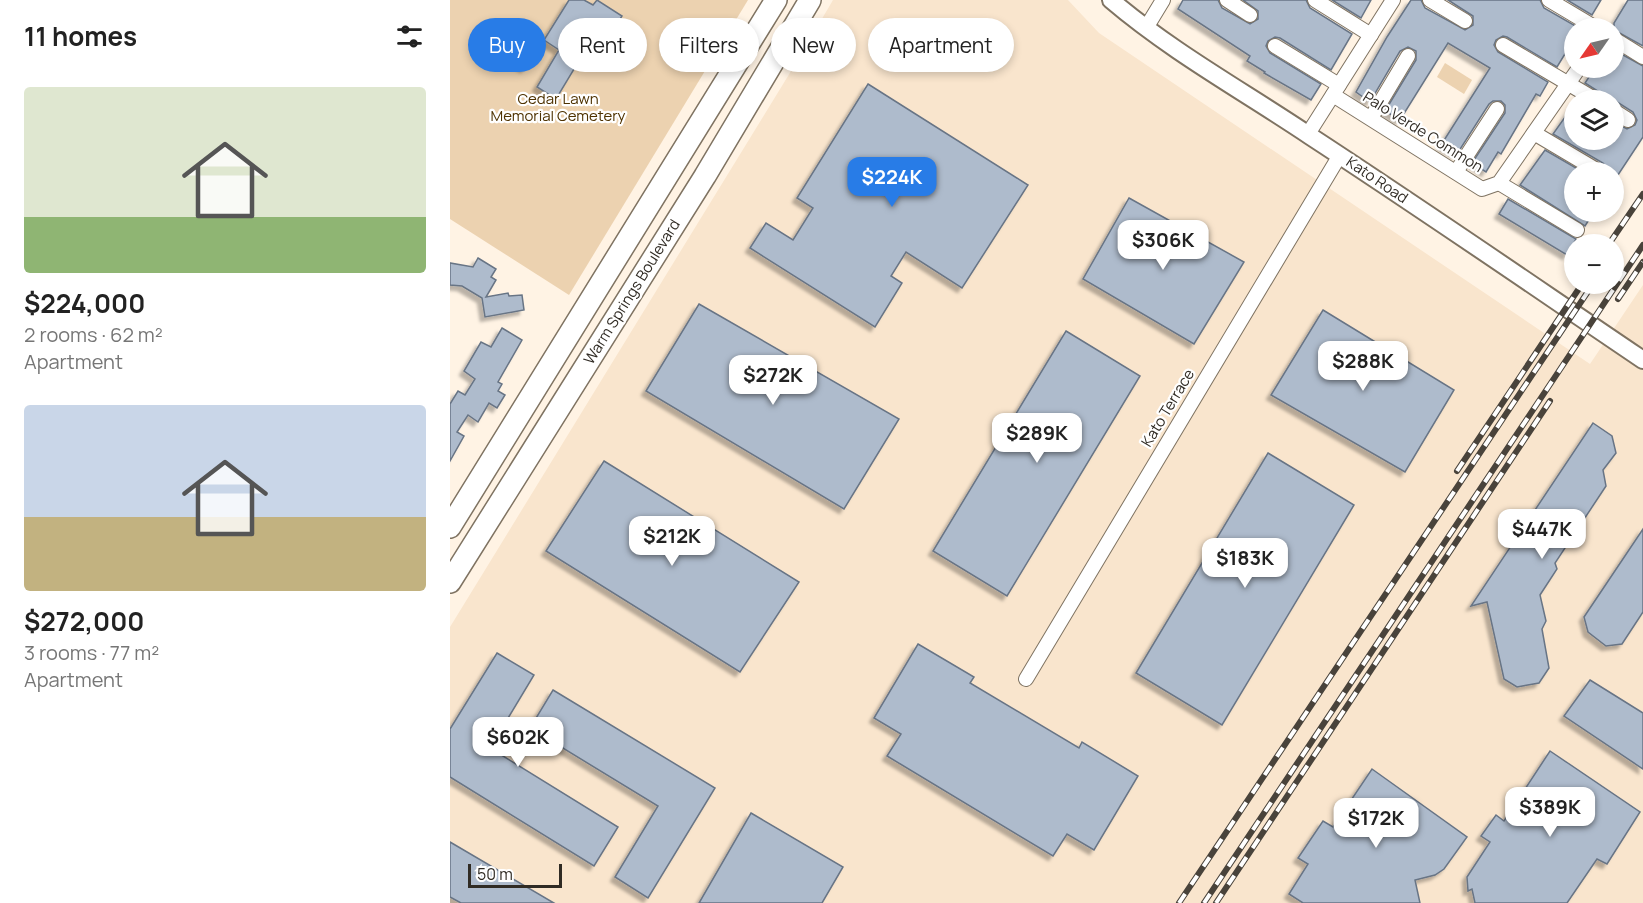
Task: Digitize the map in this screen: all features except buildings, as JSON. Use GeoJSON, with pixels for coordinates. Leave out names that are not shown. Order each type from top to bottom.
{"type":"FeatureCollection","features":[{"type":"Feature","properties":{"kind":"main road","name":"Warm Springs Boulevard"},"geometry":{"type":"LineString","coordinates":[[450,527],[776,0]]}},
{"type":"Feature","properties":{"kind":"main road","name":"Warm Springs Boulevard"},"geometry":{"type":"LineString","coordinates":[[450,582],[705,176],[810,0]]}},
{"type":"Feature","properties":{"kind":"street","name":"Kato Road"},"geometry":{"type":"LineString","coordinates":[[1111,0],[1146,28],[1340,155],[1643,360]]}},
{"type":"Feature","properties":{"kind":"street"},"geometry":{"type":"LineString","coordinates":[[1146,28],[1163,0]]}},
{"type":"Feature","properties":{"kind":"street"},"geometry":{"type":"LineString","coordinates":[[1227,0],[1250,15]]}},
{"type":"Feature","properties":{"kind":"street"},"geometry":{"type":"LineString","coordinates":[[1315,0],[1371,35]]}},
{"type":"Feature","properties":{"kind":"street"},"geometry":{"type":"LineString","coordinates":[[1308,134],[1393,0]]}},
{"type":"Feature","properties":{"kind":"street"},"geometry":{"type":"LineString","coordinates":[[1430,0],[1465,21]]}},
{"type":"Feature","properties":{"kind":"street"},"geometry":{"type":"LineString","coordinates":[[1549,0],[1579,18]]}},
{"type":"Feature","properties":{"kind":"street"},"geometry":{"type":"LineString","coordinates":[[1503,45],[1578,90]]}},
{"type":"Feature","properties":{"kind":"street"},"geometry":{"type":"LineString","coordinates":[[1624,45],[1643,57]]}},
{"type":"Feature","properties":{"kind":"street","name":"Palo Verde Common"},"geometry":{"type":"LineString","coordinates":[[1275,46],[1371,118],[1482,189],[1500,183]]}},
{"type":"Feature","properties":{"kind":"street"},"geometry":{"type":"LineString","coordinates":[[1371,118],[1408,56]]}},
{"type":"Feature","properties":{"kind":"street"},"geometry":{"type":"LineString","coordinates":[[1572,78],[1500,183],[1577,230]]}},
{"type":"Feature","properties":{"kind":"street"},"geometry":{"type":"LineString","coordinates":[[1456,172],[1497,109]]}},
{"type":"Feature","properties":{"kind":"street"},"geometry":{"type":"LineString","coordinates":[[1624,117],[1629,120]]}},
{"type":"Feature","properties":{"kind":"street"},"geometry":{"type":"LineString","coordinates":[[1534,133],[1583,162]]}},
{"type":"Feature","properties":{"kind":"street","name":"Kato Terrace"},"geometry":{"type":"LineString","coordinates":[[1026,679],[1340,155]]}},
{"type":"Feature","properties":{"kind":"shaded area"},"geometry":{"type":"Polygon","coordinates":[[[833,0],[1068,0],[1099,33],[1590,364],[1643,285],[1643,903],[450,903],[450,627],[790,72],[856,72],[856,18],[822,18],[833,0]]]}},
{"type":"Feature","properties":{"kind":"green space","name":"Cedar Lawn Memorial Cemetery"},"geometry":{"type":"Polygon","coordinates":[[[450,0],[748,0],[737,18],[659,18],[659,72],[704,72],[569,295],[450,219],[450,0]]]}},
{"type":"Feature","properties":{"kind":"green space"},"geometry":{"type":"Polygon","coordinates":[[[1445,63],[1472,80],[1464,94],[1437,77],[1445,63]]]}},
{"type":"Feature","properties":{"kind":"railway"},"geometry":{"type":"LineString","coordinates":[[1616,234],[1643,194]]}},
{"type":"Feature","properties":{"kind":"railway"},"geometry":{"type":"LineString","coordinates":[[1204,903],[1643,245]]}},
{"type":"Feature","properties":{"kind":"railway"},"geometry":{"type":"LineString","coordinates":[[1618,299],[1643,262]]}},
{"type":"Feature","properties":{"kind":"railway"},"geometry":{"type":"LineString","coordinates":[[1457,471],[1575,294]]}},
{"type":"Feature","properties":{"kind":"railway"},"geometry":{"type":"LineString","coordinates":[[1179,903],[1586,294]]}},
{"type":"Feature","properties":{"kind":"railway"},"geometry":{"type":"LineString","coordinates":[[1216,903],[1550,401]]}}]}
